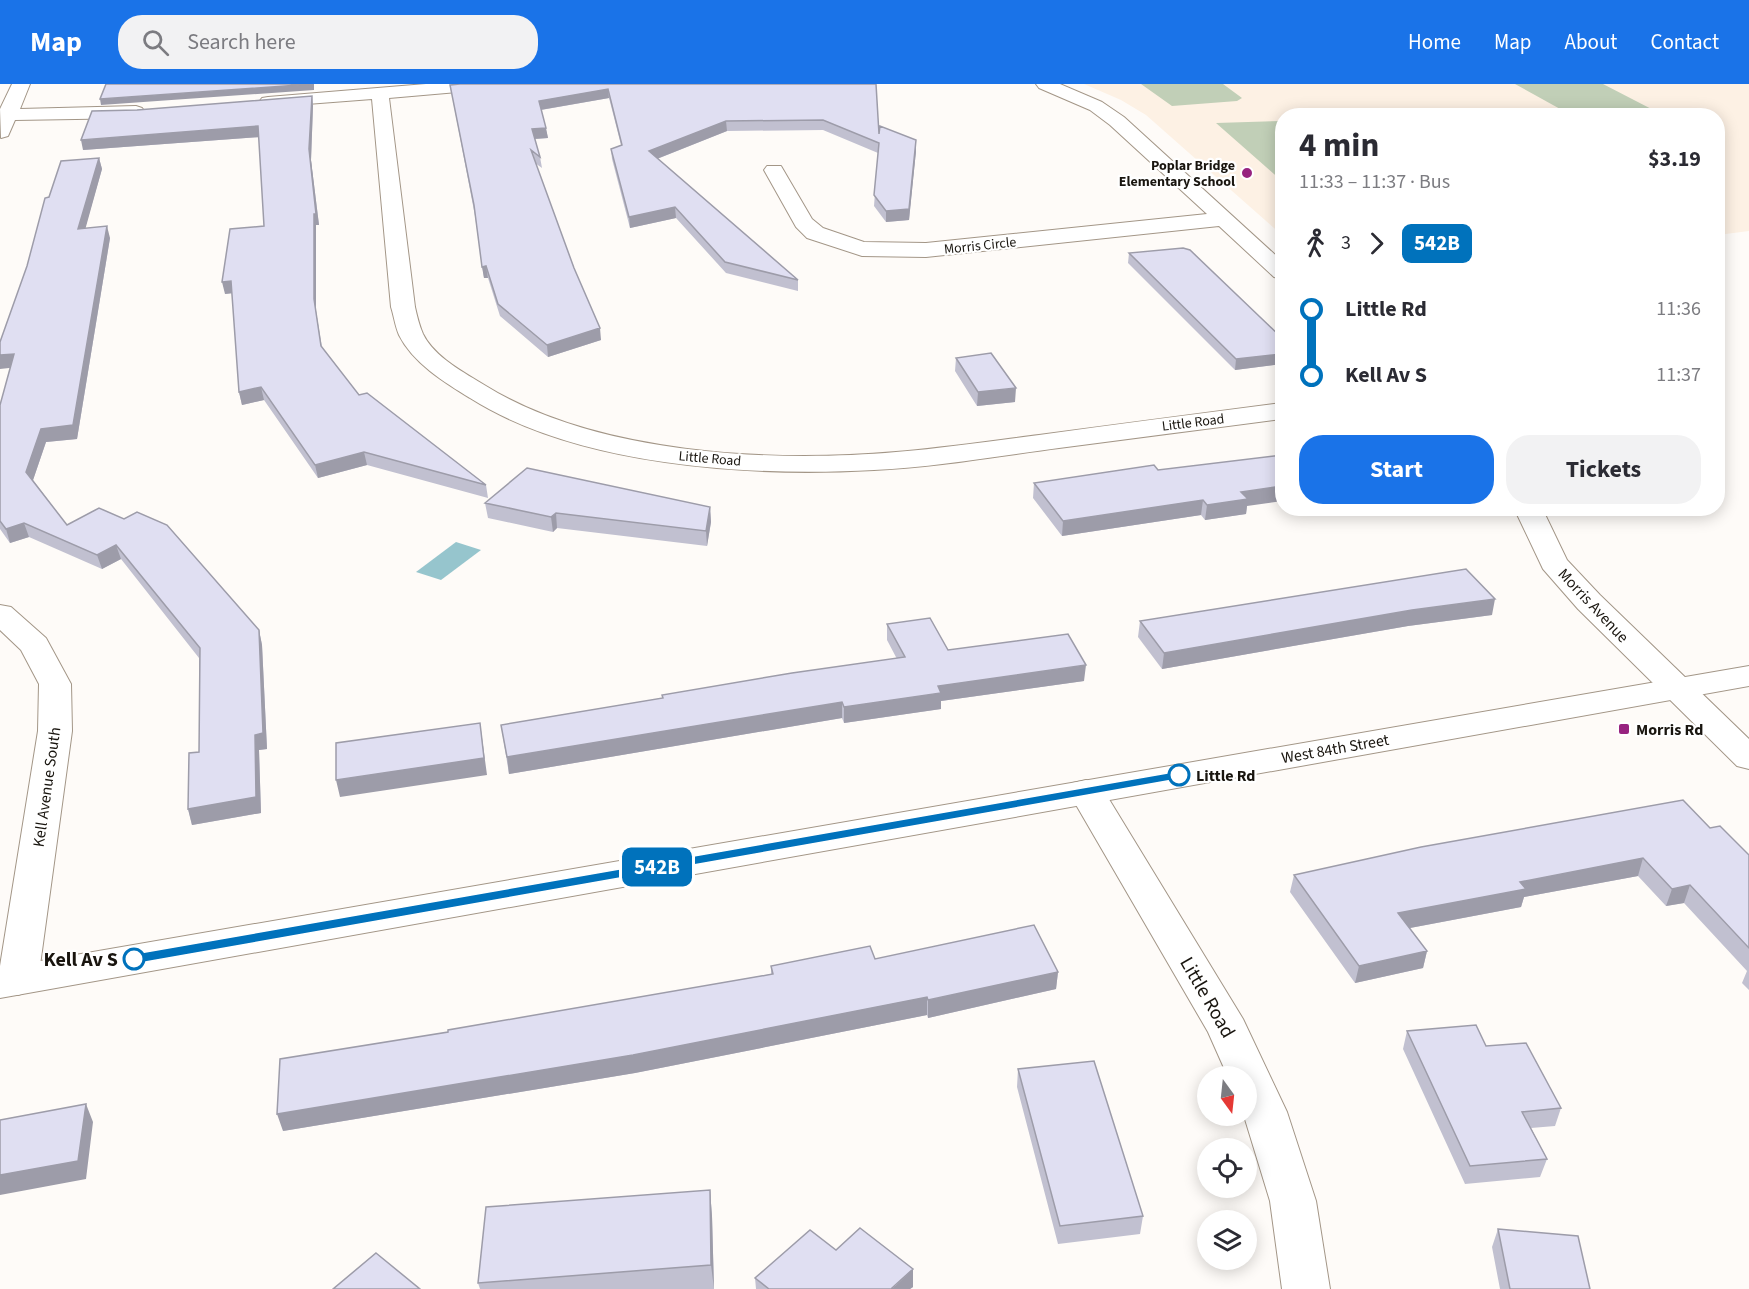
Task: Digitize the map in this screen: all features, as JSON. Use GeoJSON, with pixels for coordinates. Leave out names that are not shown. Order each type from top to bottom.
{"type":"FeatureCollection","features":[{"type":"Feature","properties":{"kind":"street"},"geometry":{"type":"LineString","coordinates":[[0,134],[4,115],[21,84]]}},
{"type":"Feature","properties":{"kind":"street"},"geometry":{"type":"LineString","coordinates":[[254,104],[492,84]]}},
{"type":"Feature","properties":{"kind":"street"},"geometry":{"type":"LineString","coordinates":[[1045,84],[1096,106],[1117,121],[1275,266]]}},
{"type":"Feature","properties":{"kind":"street","name":"Little Road"},"geometry":{"type":"LineString","coordinates":[[380,94],[403,307],[413,338],[441,367],[479,395],[535,421],[604,441],[680,456],[765,463],[854,464],[1275,412]]}},
{"type":"Feature","properties":{"kind":"street"},"geometry":{"type":"LineString","coordinates":[[4,115],[150,111]]}},
{"type":"Feature","properties":{"kind":"street","name":"Morris Circle"},"geometry":{"type":"LineString","coordinates":[[774,170],[803,222],[815,233],[862,249],[926,250],[1223,219]]}},
{"type":"Feature","properties":{"kind":"street","name":"Morris Avenue"},"geometry":{"type":"LineString","coordinates":[[1532,516],[1554,563],[1589,602],[1749,758]]}},
{"type":"Feature","properties":{"kind":"street","name":"Kell Avenue South"},"geometry":{"type":"LineString","coordinates":[[0,614],[35,645],[55,684],[55,731],[9,981]]}},
{"type":"Feature","properties":{"kind":"street","name":"West 84th Street"},"geometry":{"type":"LineString","coordinates":[[9,981],[1749,676]]}},
{"type":"Feature","properties":{"kind":"street","name":"Little Road"},"geometry":{"type":"LineString","coordinates":[[1086,791],[1228,1030],[1265,1112],[1293,1201],[1306,1289]]}},
{"type":"Feature","properties":{"kind":"shaded area","name":"Poplar Bridge Elementary School"},"geometry":{"type":"Polygon","coordinates":[[[1084,84],[1749,84],[1749,231],[1725,234],[1725,108],[1275,108],[1275,229],[1146,115],[1121,100],[1084,84]]]}},
{"type":"Feature","properties":{"kind":"green space"},"geometry":{"type":"Polygon","coordinates":[[[1141,84],[1223,84],[1242,98],[1237,101],[1172,106],[1141,84]]]}},
{"type":"Feature","properties":{"kind":"green space"},"geometry":{"type":"Polygon","coordinates":[[[1515,84],[1603,84],[1649,108],[1558,108],[1515,84]]]}},
{"type":"Feature","properties":{"kind":"green space"},"geometry":{"type":"Polygon","coordinates":[[[1275,121],[1275,175],[1216,123],[1275,121]]]}},
{"type":"Feature","properties":{"kind":"water"},"geometry":{"type":"Polygon","coordinates":[[[456,542],[481,550],[441,580],[416,572],[456,542]]]}},
{"type":"Feature","properties":{"kind":"building"},"geometry":{"type":"Polygon","coordinates":[[[106,84],[313,84],[100,99],[106,84]]]}},
{"type":"Feature","properties":{"kind":"building"},"geometry":{"type":"Polygon","coordinates":[[[876,84],[879,134],[880,126],[916,140],[909,209],[886,211],[874,195],[879,143],[823,120],[726,121],[649,151],[798,280],[725,262],[675,207],[629,217],[611,149],[622,145],[608,89],[539,101],[546,128],[532,129],[540,157],[531,150],[574,268],[600,328],[547,345],[498,304],[486,266],[482,267],[474,205],[450,85],[876,84]]]}},
{"type":"Feature","properties":{"kind":"building"},"geometry":{"type":"Polygon","coordinates":[[[312,96],[309,149],[316,214],[314,214],[314,299],[321,346],[359,395],[367,393],[486,485],[364,452],[315,465],[261,387],[239,392],[231,281],[222,282],[230,229],[264,226],[258,126],[81,140],[92,111],[137,110],[312,96]]]}},
{"type":"Feature","properties":{"kind":"building"},"geometry":{"type":"Polygon","coordinates":[[[99,158],[78,229],[107,226],[73,425],[41,429],[26,472],[67,525],[99,508],[124,519],[137,512],[167,525],[259,630],[263,733],[255,735],[256,797],[188,809],[189,753],[199,752],[200,648],[116,545],[97,555],[24,523],[6,529],[0,521],[0,405],[14,354],[0,355],[0,342],[27,266],[45,198],[49,197],[61,161],[99,158]]]}},
{"type":"Feature","properties":{"kind":"building"},"geometry":{"type":"Polygon","coordinates":[[[1183,248],[1190,250],[1275,331],[1275,355],[1236,359],[1129,253],[1183,248]]]}},
{"type":"Feature","properties":{"kind":"building"},"geometry":{"type":"Polygon","coordinates":[[[991,353],[1016,388],[978,392],[956,358],[991,353]]]}},
{"type":"Feature","properties":{"kind":"building"},"geometry":{"type":"Polygon","coordinates":[[[1275,456],[1275,487],[1241,492],[1248,499],[1207,505],[1203,500],[1063,521],[1034,483],[1154,465],[1158,470],[1275,456]]]}},
{"type":"Feature","properties":{"kind":"building"},"geometry":{"type":"Polygon","coordinates":[[[527,468],[710,507],[706,531],[556,513],[551,517],[485,503],[527,468]]]}},
{"type":"Feature","properties":{"kind":"building"},"geometry":{"type":"Polygon","coordinates":[[[1466,569],[1495,599],[1412,610],[1164,653],[1140,621],[1466,569]]]}},
{"type":"Feature","properties":{"kind":"building"},"geometry":{"type":"Polygon","coordinates":[[[930,618],[948,650],[1068,634],[1086,665],[938,686],[941,693],[844,707],[842,702],[507,757],[501,725],[663,698],[662,695],[792,673],[905,657],[887,624],[930,618]]]}},
{"type":"Feature","properties":{"kind":"building"},"geometry":{"type":"Polygon","coordinates":[[[480,723],[484,758],[336,780],[336,743],[480,723]]]}},
{"type":"Feature","properties":{"kind":"building"},"geometry":{"type":"Polygon","coordinates":[[[1683,800],[1710,828],[1720,826],[1749,855],[1749,948],[1690,885],[1672,889],[1643,858],[1520,882],[1526,889],[1398,913],[1427,951],[1359,966],[1294,875],[1421,847],[1683,800]]]}},
{"type":"Feature","properties":{"kind":"building"},"geometry":{"type":"Polygon","coordinates":[[[1034,925],[1058,972],[928,1000],[927,997],[633,1055],[277,1114],[280,1059],[448,1032],[448,1030],[773,974],[771,966],[870,946],[875,959],[1034,925]]]}},
{"type":"Feature","properties":{"kind":"building"},"geometry":{"type":"Polygon","coordinates":[[[1476,1025],[1486,1046],[1526,1043],[1561,1108],[1522,1112],[1547,1159],[1470,1166],[1407,1031],[1476,1025]]]}},
{"type":"Feature","properties":{"kind":"building"},"geometry":{"type":"Polygon","coordinates":[[[1094,1061],[1143,1216],[1060,1226],[1018,1069],[1094,1061]]]}},
{"type":"Feature","properties":{"kind":"building"},"geometry":{"type":"Polygon","coordinates":[[[86,1104],[78,1161],[0,1175],[0,1120],[86,1104]]]}},
{"type":"Feature","properties":{"kind":"building"},"geometry":{"type":"Polygon","coordinates":[[[710,1190],[711,1265],[478,1283],[486,1207],[710,1190]]]}},
{"type":"Feature","properties":{"kind":"building"},"geometry":{"type":"Polygon","coordinates":[[[860,1228],[913,1269],[893,1289],[769,1289],[755,1278],[810,1230],[836,1250],[860,1228]]]}},
{"type":"Feature","properties":{"kind":"building"},"geometry":{"type":"Polygon","coordinates":[[[1498,1229],[1578,1236],[1590,1289],[1510,1289],[1498,1229]]]}},
{"type":"Feature","properties":{"kind":"building"},"geometry":{"type":"Polygon","coordinates":[[[376,1253],[420,1289],[333,1289],[376,1253]]]}},
{"type":"Feature","properties":{"kind":"bus line","name":"542B"},"geometry":{"type":"LineString","coordinates":[[134,959],[1179,775]]}},
{"type":"Feature","properties":{"kind":"place","name":"Poplar Bridge Elementary School"},"geometry":{"type":"Point","coordinates":[1247,173]}},
{"type":"Feature","properties":{"kind":"place","name":"Morris Rd"},"geometry":{"type":"Point","coordinates":[1624,729]}},
{"type":"Feature","properties":{"kind":"place","name":"Little Rd"},"geometry":{"type":"Point","coordinates":[1179,775]}},
{"type":"Feature","properties":{"kind":"place","name":"Kell Av S"},"geometry":{"type":"Point","coordinates":[134,959]}}]}
